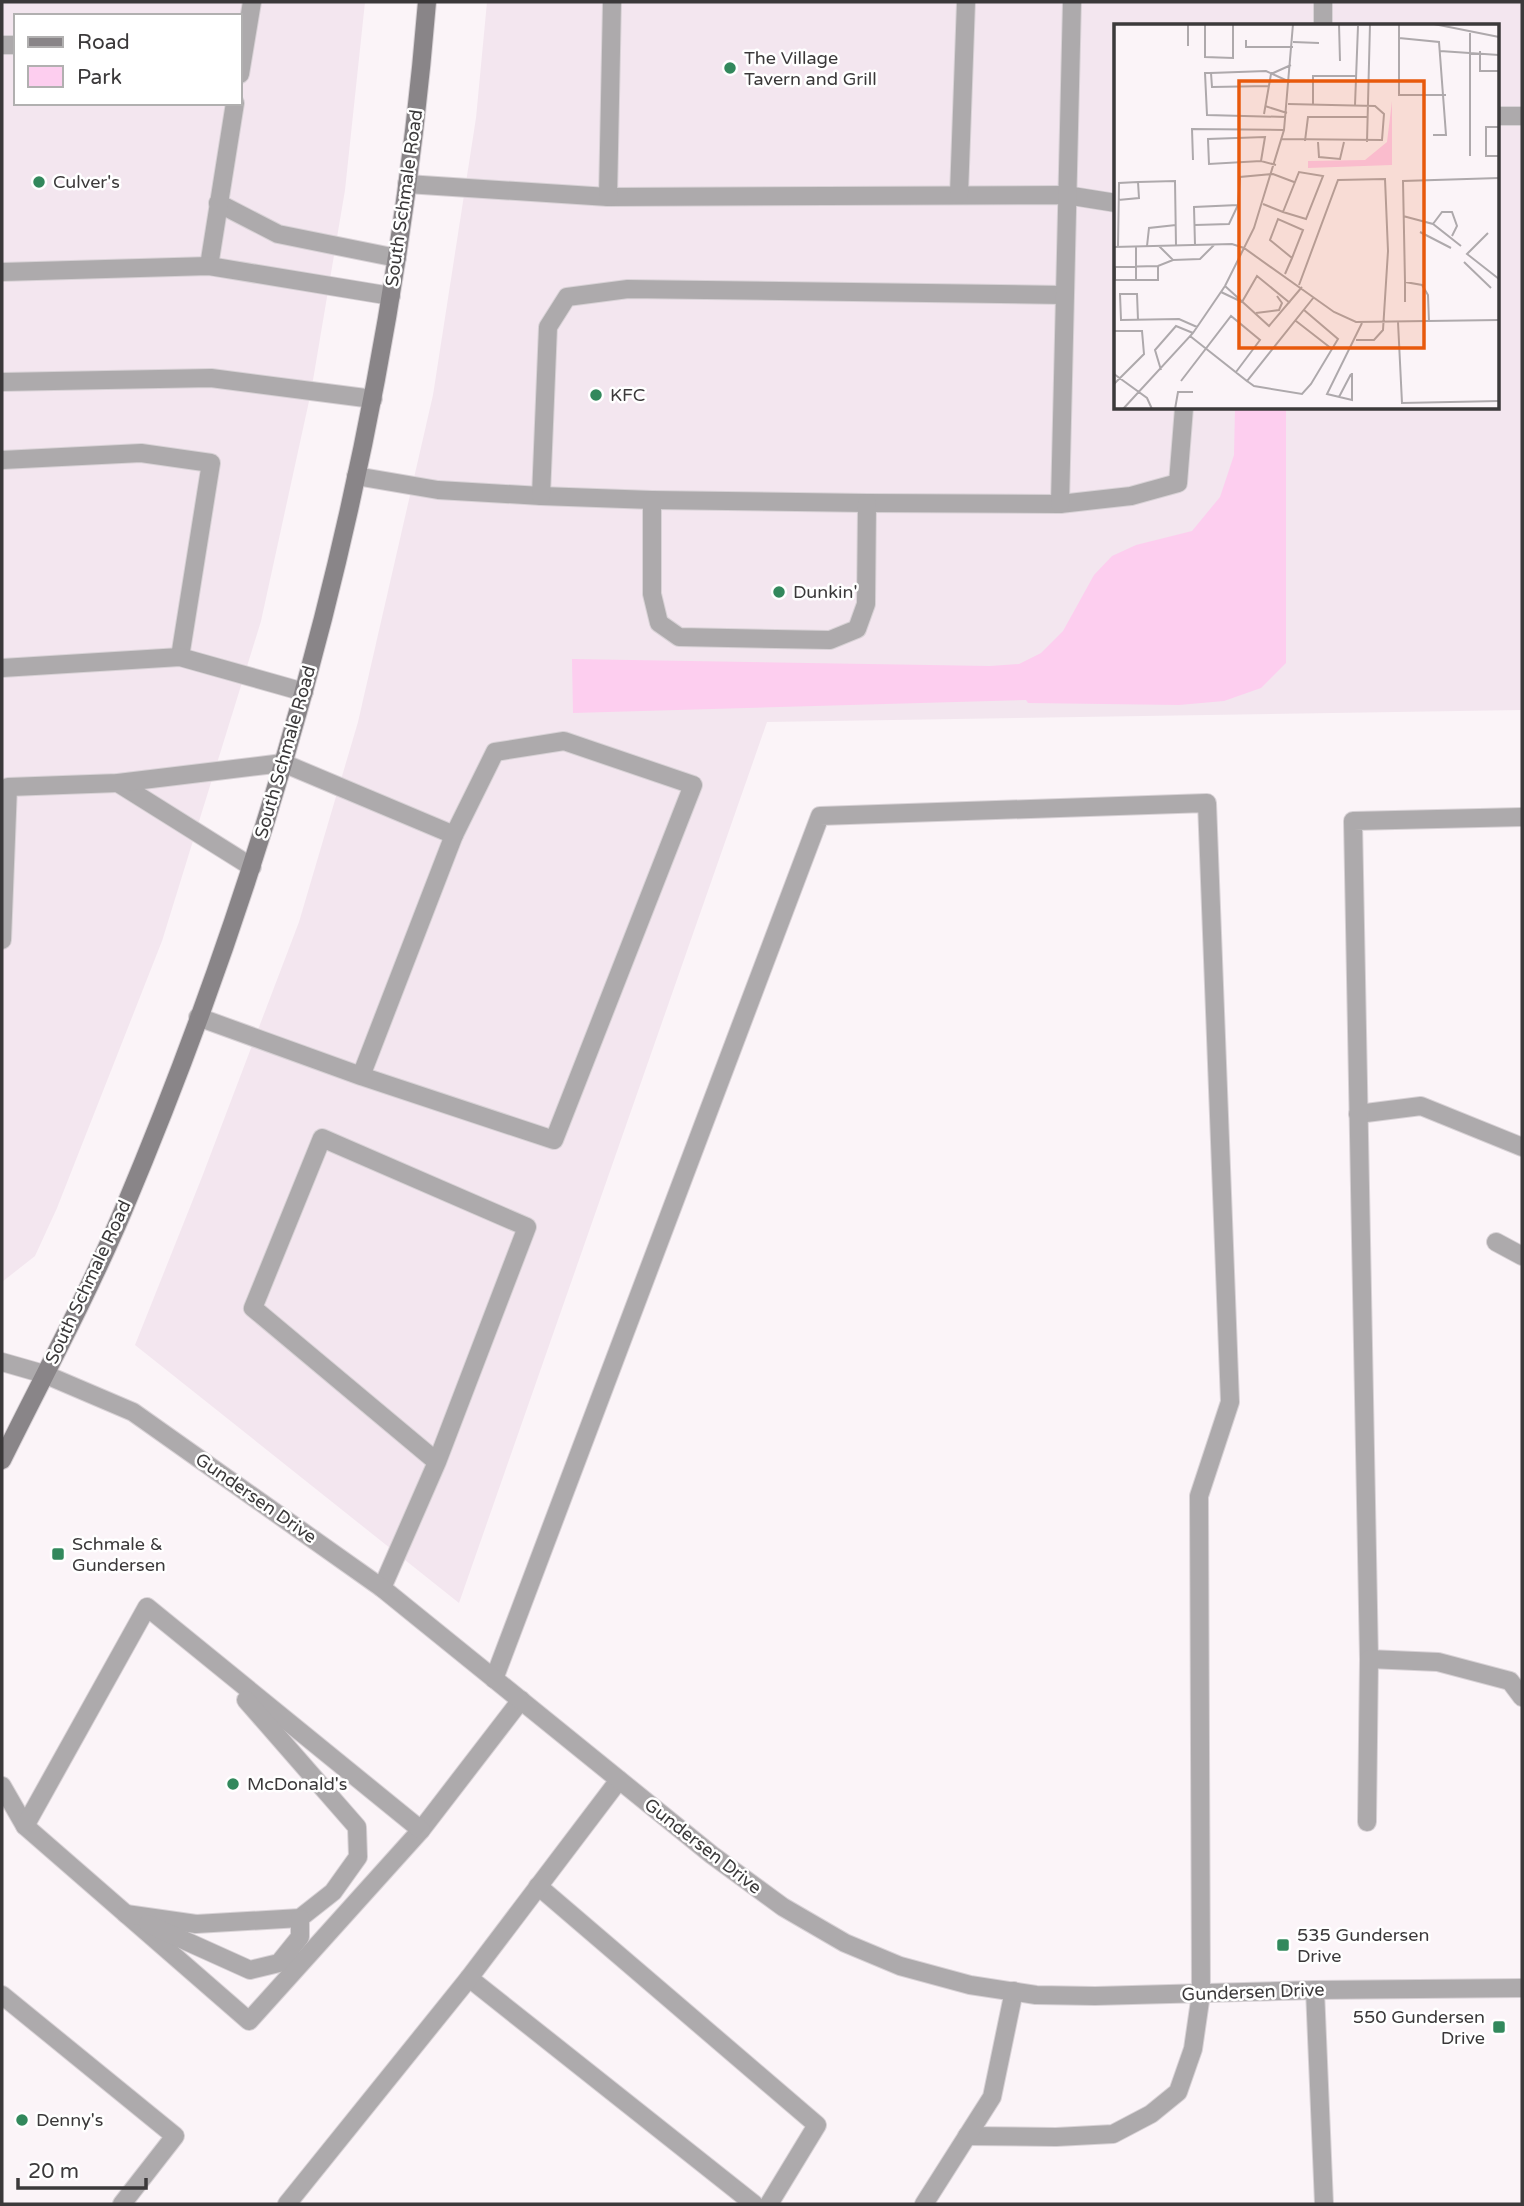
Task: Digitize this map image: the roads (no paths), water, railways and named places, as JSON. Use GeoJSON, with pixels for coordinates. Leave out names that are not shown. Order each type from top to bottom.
{"type":"FeatureCollection","features":[{"type":"Feature","properties":{"kind":"main road","name":"South Schmale Road"},"geometry":{"type":"LineString","coordinates":[[2,1460],[90,1285],[123,1212],[198,1017],[251,867],[304,692],[373,400],[391,296],[407,184],[422,4]]}},
{"type":"Feature","properties":{"kind":"street"},"geometry":{"type":"LineString","coordinates":[[242,41],[252,2]]}},
{"type":"Feature","properties":{"kind":"street"},"geometry":{"type":"LineString","coordinates":[[608,198],[612,2]]}},
{"type":"Feature","properties":{"kind":"street"},"geometry":{"type":"LineString","coordinates":[[959,194],[966,2]]}},
{"type":"Feature","properties":{"kind":"street"},"geometry":{"type":"LineString","coordinates":[[1060,504],[1072,2]]}},
{"type":"Feature","properties":{"kind":"street"},"geometry":{"type":"LineString","coordinates":[[1323,2],[1323,24]]}},
{"type":"Feature","properties":{"kind":"street"},"geometry":{"type":"LineString","coordinates":[[209,266],[235,105]]}},
{"type":"Feature","properties":{"kind":"street"},"geometry":{"type":"LineString","coordinates":[[1500,116],[1522,116]]}},
{"type":"Feature","properties":{"kind":"street"},"geometry":{"type":"LineString","coordinates":[[407,184],[608,198],[959,194],[1066,195],[1114,203]]}},
{"type":"Feature","properties":{"kind":"street"},"geometry":{"type":"LineString","coordinates":[[218,203],[278,234],[397,258]]}},
{"type":"Feature","properties":{"kind":"street"},"geometry":{"type":"LineString","coordinates":[[2,272],[209,266],[391,296]]}},
{"type":"Feature","properties":{"kind":"street"},"geometry":{"type":"LineString","coordinates":[[541,496],[548,327],[567,297],[628,289],[1064,295]]}},
{"type":"Feature","properties":{"kind":"street"},"geometry":{"type":"LineString","coordinates":[[2,382],[211,378],[373,400]]}},
{"type":"Feature","properties":{"kind":"street"},"geometry":{"type":"LineString","coordinates":[[356,476],[438,490],[541,496],[652,500],[1060,504],[1131,496],[1178,483],[1184,410]]}},
{"type":"Feature","properties":{"kind":"street"},"geometry":{"type":"LineString","coordinates":[[2,460],[141,453],[211,463],[180,657]]}},
{"type":"Feature","properties":{"kind":"street"},"geometry":{"type":"LineString","coordinates":[[652,500],[652,594],[659,623],[679,637],[830,640],[857,629],[866,604],[867,503]]}},
{"type":"Feature","properties":{"kind":"street"},"geometry":{"type":"LineString","coordinates":[[2,668],[180,657],[304,692]]}},
{"type":"Feature","properties":{"kind":"street"},"geometry":{"type":"LineString","coordinates":[[198,1017],[361,1076],[554,1140],[693,785],[565,741],[495,752],[454,835],[361,1076]]}},
{"type":"Feature","properties":{"kind":"street"},"geometry":{"type":"LineString","coordinates":[[2,940],[8,787],[117,783],[283,763],[454,835]]}},
{"type":"Feature","properties":{"kind":"street"},"geometry":{"type":"LineString","coordinates":[[117,783],[251,867]]}},
{"type":"Feature","properties":{"kind":"street"},"geometry":{"type":"LineString","coordinates":[[494,1679],[820,816],[1207,803],[1230,1402],[1199,1496],[1201,1994],[1193,2049],[1178,2092],[1151,2114],[1113,2134],[1056,2137],[967,2136]]}},
{"type":"Feature","properties":{"kind":"street"},"geometry":{"type":"LineString","coordinates":[[1367,1822],[1369,1659],[1353,821],[1522,817]]}},
{"type":"Feature","properties":{"kind":"street"},"geometry":{"type":"LineString","coordinates":[[1358,1114],[1422,1106],[1522,1147]]}},
{"type":"Feature","properties":{"kind":"street"},"geometry":{"type":"LineString","coordinates":[[382,1588],[437,1462],[527,1227],[322,1138],[253,1308],[437,1462]]}},
{"type":"Feature","properties":{"kind":"street"},"geometry":{"type":"LineString","coordinates":[[1496,1242],[1522,1256]]}},
{"type":"Feature","properties":{"kind":"street","name":"Gundersen Drive"},"geometry":{"type":"LineString","coordinates":[[2,1362],[44,1374],[133,1412],[382,1588],[712,1855],[783,1908],[845,1943],[900,1966],[970,1985],[1036,1995],[1522,1988]]}},
{"type":"Feature","properties":{"kind":"street"},"geometry":{"type":"LineString","coordinates":[[25,1826],[147,1607],[421,1830]]}},
{"type":"Feature","properties":{"kind":"street"},"geometry":{"type":"LineString","coordinates":[[1369,1659],[1438,1662],[1510,1681],[1522,1697]]}},
{"type":"Feature","properties":{"kind":"street"},"geometry":{"type":"LineString","coordinates":[[126,1914],[196,1924],[300,1918],[333,1892],[358,1857],[356,1827],[215,1664]]}},
{"type":"Feature","properties":{"kind":"street"},"geometry":{"type":"LineString","coordinates":[[2,1786],[25,1826],[249,2021],[421,1830],[521,1700]]}},
{"type":"Feature","properties":{"kind":"street"},"geometry":{"type":"LineString","coordinates":[[287,2204],[470,1978],[619,1780]]}},
{"type":"Feature","properties":{"kind":"street"},"geometry":{"type":"LineString","coordinates":[[2,1819],[25,1826]]}},
{"type":"Feature","properties":{"kind":"street"},"geometry":{"type":"LineString","coordinates":[[538,1886],[817,2125],[769,2204]]}},
{"type":"Feature","properties":{"kind":"street"},"geometry":{"type":"LineString","coordinates":[[126,1914],[250,1970],[279,1962],[300,1937],[300,1918]]}},
{"type":"Feature","properties":{"kind":"street"},"geometry":{"type":"LineString","coordinates":[[470,1978],[754,2204]]}},
{"type":"Feature","properties":{"kind":"street"},"geometry":{"type":"LineString","coordinates":[[1315,1990],[1324,2204]]}},
{"type":"Feature","properties":{"kind":"street"},"geometry":{"type":"LineString","coordinates":[[923,2204],[992,2097],[1014,1992]]}},
{"type":"Feature","properties":{"kind":"street"},"geometry":{"type":"LineString","coordinates":[[2,1995],[175,2136],[122,2204]]}},
{"type":"Feature","properties":{"kind":"place","name":"The Village Tavern and Grill"},"geometry":{"type":"Point","coordinates":[730,68]}},
{"type":"Feature","properties":{"kind":"place","name":"Culver's"},"geometry":{"type":"Point","coordinates":[39,182]}},
{"type":"Feature","properties":{"kind":"place","name":"KFC"},"geometry":{"type":"Point","coordinates":[596,395]}},
{"type":"Feature","properties":{"kind":"place","name":"Dunkin'"},"geometry":{"type":"Point","coordinates":[779,592]}},
{"type":"Feature","properties":{"kind":"place","name":"Schmale & Gundersen"},"geometry":{"type":"Point","coordinates":[58,1554]}},
{"type":"Feature","properties":{"kind":"place","name":"McDonald's"},"geometry":{"type":"Point","coordinates":[233,1784]}},
{"type":"Feature","properties":{"kind":"place","name":"535 Gundersen Drive"},"geometry":{"type":"Point","coordinates":[1283,1945]}},
{"type":"Feature","properties":{"kind":"place","name":"550 Gundersen Drive"},"geometry":{"type":"Point","coordinates":[1499,2027]}},
{"type":"Feature","properties":{"kind":"place","name":"Denny's"},"geometry":{"type":"Point","coordinates":[22,2120]}}]}
